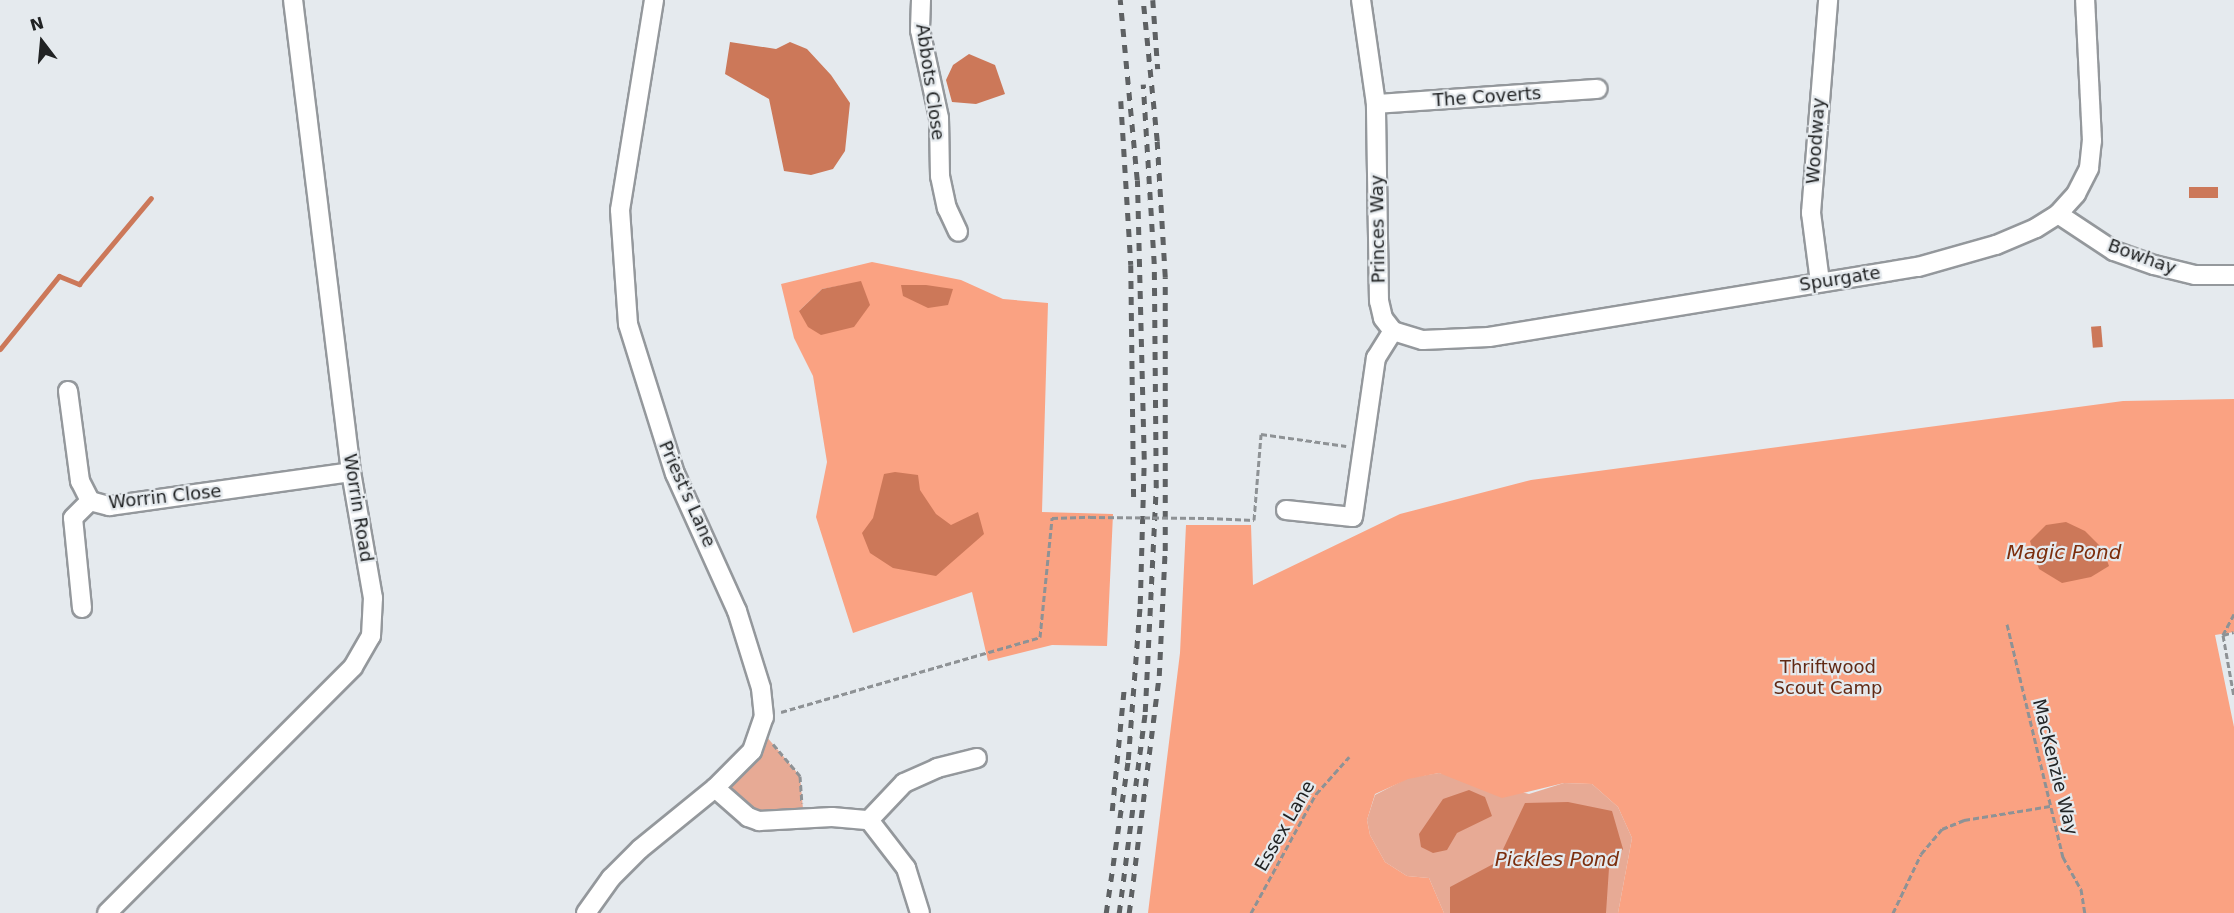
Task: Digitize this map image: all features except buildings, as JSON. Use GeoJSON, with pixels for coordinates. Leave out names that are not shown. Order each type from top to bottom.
{"type":"FeatureCollection","features":[{"type":"Feature","properties":{"kind":"street","name":"Worrin Road"},"geometry":{"type":"LineString","coordinates":[[107,913],[364,651],[370,636],[373,598],[351,472],[294,0]]}},
{"type":"Feature","properties":{"kind":"street","name":"Priest's Lane"},"geometry":{"type":"LineString","coordinates":[[586,913],[611,878],[640,849],[715,788],[752,751],[764,717],[761,688],[737,611],[675,474],[628,324],[620,210],[654,0]]}},
{"type":"Feature","properties":{"kind":"street","name":"Abbots Close"},"geometry":{"type":"LineString","coordinates":[[921,0],[920,30],[939,118],[940,176],[947,208],[958,232]]}},
{"type":"Feature","properties":{"kind":"street","name":"Princes Way"},"geometry":{"type":"LineString","coordinates":[[1361,0],[1376,104],[1379,301],[1383,318],[1393,331]]}},
{"type":"Feature","properties":{"kind":"street","name":"Woodway"},"geometry":{"type":"LineString","coordinates":[[1820,282],[1811,213],[1828,0]]}},
{"type":"Feature","properties":{"kind":"street","name":"Spurgate"},"geometry":{"type":"LineString","coordinates":[[1393,331],[1423,340],[1489,337],[1918,267],[1962,256],[2036,228],[2058,214],[2076,194],[2089,168],[2092,141],[2085,0]]}},
{"type":"Feature","properties":{"kind":"street","name":"The Coverts"},"geometry":{"type":"LineString","coordinates":[[1376,104],[1597,89]]}},
{"type":"Feature","properties":{"kind":"street","name":"Bowhay"},"geometry":{"type":"LineString","coordinates":[[2058,214],[2114,250],[2154,266],[2195,275],[2234,275]]}},
{"type":"Feature","properties":{"kind":"street"},"geometry":{"type":"LineString","coordinates":[[1286,510],[1353,517],[1376,358],[1393,331]]}},
{"type":"Feature","properties":{"kind":"street","name":"Worrin Close"},"geometry":{"type":"LineString","coordinates":[[68,391],[80,481],[90,501],[109,506],[351,472]]}},
{"type":"Feature","properties":{"kind":"street"},"geometry":{"type":"LineString","coordinates":[[82,608],[73,518],[90,501]]}},
{"type":"Feature","properties":{"kind":"street"},"geometry":{"type":"LineString","coordinates":[[715,788],[748,817],[759,821],[869,820],[904,783],[937,768],[977,758]]}},
{"type":"Feature","properties":{"kind":"street"},"geometry":{"type":"LineString","coordinates":[[869,820],[906,868],[920,913]]}},
{"type":"Feature","properties":{"kind":"path"},"geometry":{"type":"LineString","coordinates":[[764,717],[1040,638],[1052,518],[1254,520],[1261,434],[1363,448]]}},
{"type":"Feature","properties":{"kind":"path"},"geometry":{"type":"LineString","coordinates":[[2234,614],[2223,635],[2234,697]]}},
{"type":"Feature","properties":{"kind":"path","name":"MacKenzie Way"},"geometry":{"type":"LineString","coordinates":[[2007,624],[2063,857],[2081,889],[2085,913]]}},
{"type":"Feature","properties":{"kind":"path"},"geometry":{"type":"LineString","coordinates":[[2223,635],[2234,632]]}},
{"type":"Feature","properties":{"kind":"path"},"geometry":{"type":"LineString","coordinates":[[759,736],[766,736],[800,776],[804,820]]}},
{"type":"Feature","properties":{"kind":"path","name":"Essex Lane"},"geometry":{"type":"LineString","coordinates":[[1251,913],[1316,794],[1349,757]]}},
{"type":"Feature","properties":{"kind":"path"},"geometry":{"type":"LineString","coordinates":[[1893,913],[1921,854],[1942,829],[1964,820],[2050,806]]}},
{"type":"Feature","properties":{"kind":"shaded area"},"geometry":{"type":"Polygon","coordinates":[[[766,736],[800,776],[804,820],[773,822],[715,788],[766,736]]]}},
{"type":"Feature","properties":{"kind":"shaded area"},"geometry":{"type":"Polygon","coordinates":[[[1439,773],[1529,794],[1564,783],[1592,784],[1618,807],[1632,838],[1618,913],[1444,913],[1429,878],[1407,876],[1385,862],[1370,835],[1367,820],[1375,795],[1408,778],[1439,773]]]}},
{"type":"Feature","properties":{"kind":"green space"},"geometry":{"type":"Polygon","coordinates":[[[872,262],[961,280],[1003,299],[1048,303],[1042,512],[1113,514],[1107,646],[1052,645],[988,661],[972,592],[853,633],[816,517],[827,462],[813,376],[794,338],[781,284],[872,262]],[[861,282],[822,289],[799,311],[861,282]]]}},
{"type":"Feature","properties":{"kind":"green space","name":"Thriftwood Scout Camp"},"geometry":{"type":"Polygon","coordinates":[[[2234,399],[2234,632],[2215,635],[2234,727],[2234,913],[1618,913],[1632,838],[1618,807],[1592,784],[1564,783],[1502,798],[1439,773],[1408,779],[1375,794],[1367,820],[1370,835],[1385,862],[1407,876],[1429,878],[1444,913],[1148,913],[1180,653],[1186,525],[1251,525],[1253,585],[1400,514],[1531,480],[2123,401],[2234,399]]]}},
{"type":"Feature","properties":{"kind":"water"},"geometry":{"type":"Polygon","coordinates":[[[730,42],[776,49],[790,42],[807,49],[831,75],[850,103],[845,151],[833,169],[811,175],[784,171],[769,99],[725,74],[730,42]]]}},
{"type":"Feature","properties":{"kind":"water"},"geometry":{"type":"Polygon","coordinates":[[[969,54],[995,65],[1005,94],[976,104],[952,102],[946,80],[953,65],[969,54]]]}},
{"type":"Feature","properties":{"kind":"water"},"geometry":{"type":"Polygon","coordinates":[[[2189,187],[2218,187],[2218,198],[2189,198],[2189,187]]]}},
{"type":"Feature","properties":{"kind":"water"},"geometry":{"type":"Polygon","coordinates":[[[861,281],[870,305],[854,327],[821,335],[808,327],[799,311],[822,289],[861,281]]]}},
{"type":"Feature","properties":{"kind":"water"},"geometry":{"type":"Polygon","coordinates":[[[901,285],[926,285],[953,289],[948,305],[928,308],[903,296],[901,285]]]}},
{"type":"Feature","properties":{"kind":"water"},"geometry":{"type":"Polygon","coordinates":[[[2101,326],[2103,347],[2093,348],[2091,327],[2101,326]]]}},
{"type":"Feature","properties":{"kind":"water"},"geometry":{"type":"Polygon","coordinates":[[[895,472],[918,475],[920,490],[936,514],[951,525],[978,512],[984,534],[936,576],[893,568],[870,553],[862,533],[873,518],[884,474],[895,472]]]}},
{"type":"Feature","properties":{"kind":"water","name":"Magic Pond"},"geometry":{"type":"Polygon","coordinates":[[[2066,522],[2085,531],[2103,549],[2109,566],[2091,577],[2062,583],[2039,569],[2030,541],[2046,525],[2066,522]]]}},
{"type":"Feature","properties":{"kind":"water"},"geometry":{"type":"Polygon","coordinates":[[[1469,790],[1485,797],[1492,816],[1457,833],[1447,850],[1433,853],[1421,847],[1419,834],[1443,799],[1469,790]]]}},
{"type":"Feature","properties":{"kind":"water","name":"Pickles Pond"},"geometry":{"type":"Polygon","coordinates":[[[1568,802],[1612,811],[1623,849],[1609,868],[1606,913],[1450,913],[1450,887],[1497,862],[1525,803],[1568,802]]]}},
{"type":"Feature","properties":{"kind":"waterway"},"geometry":{"type":"LineString","coordinates":[[0,349],[59,276],[79,284],[151,198]]}},
{"type":"Feature","properties":{"kind":"railway"},"geometry":{"type":"LineString","coordinates":[[1106,913],[1128,760],[1140,604],[1144,459],[1137,180],[1120,0]]}},
{"type":"Feature","properties":{"kind":"railway"},"geometry":{"type":"LineString","coordinates":[[1129,913],[1159,676],[1165,551],[1165,277],[1157,141],[1143,0]]}},
{"type":"Feature","properties":{"kind":"railway"},"geometry":{"type":"LineString","coordinates":[[1153,0],[1158,69]]}},
{"type":"Feature","properties":{"kind":"railway"},"geometry":{"type":"LineString","coordinates":[[1119,913],[1145,712],[1156,488],[1154,264],[1143,84]]}},
{"type":"Feature","properties":{"kind":"railway"},"geometry":{"type":"LineString","coordinates":[[1121,101],[1131,265],[1134,500]]}},
{"type":"Feature","properties":{"kind":"railway"},"geometry":{"type":"LineString","coordinates":[[1112,811],[1124,689]]}}]}
